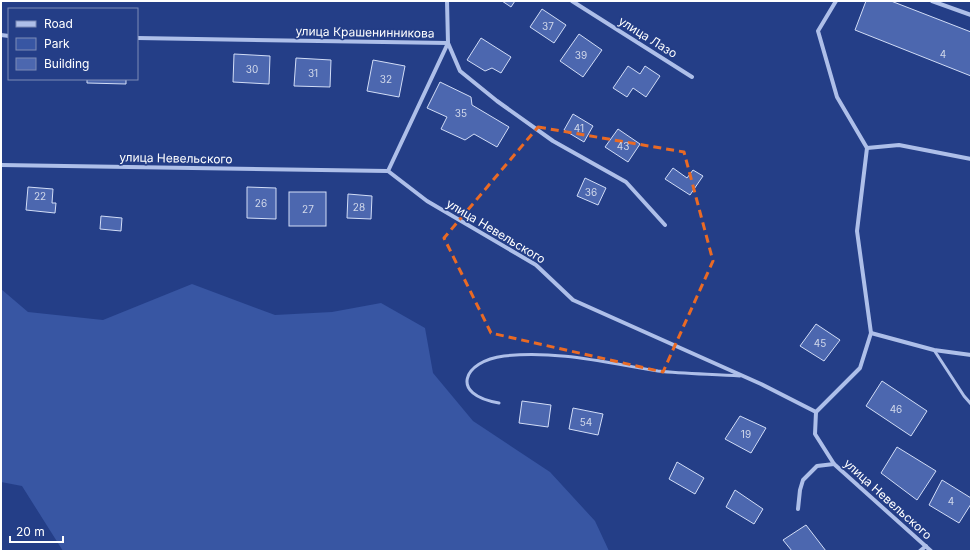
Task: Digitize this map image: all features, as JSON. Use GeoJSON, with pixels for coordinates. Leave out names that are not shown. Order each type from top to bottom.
{"type":"FeatureCollection","features":[{"type":"Feature","properties":{"kind":"street"},"geometry":{"type":"LineString","coordinates":[[388,171],[448,43],[447,1]]}},
{"type":"Feature","properties":{"kind":"street","name":"улица Лазо"},"geometry":{"type":"LineString","coordinates":[[572,1],[692,77]]}},
{"type":"Feature","properties":{"kind":"street"},"geometry":{"type":"LineString","coordinates":[[816,412],[860,368],[871,333],[857,230],[867,148],[837,97],[818,31],[836,1]]}},
{"type":"Feature","properties":{"kind":"street"},"geometry":{"type":"LineString","coordinates":[[932,1],[971,15]]}},
{"type":"Feature","properties":{"kind":"street","name":"улица Крашенинникова"},"geometry":{"type":"LineString","coordinates":[[138,38],[448,43],[460,71],[497,101],[553,141],[626,182],[665,224]]}},
{"type":"Feature","properties":{"kind":"street"},"geometry":{"type":"LineString","coordinates":[[867,148],[899,145],[971,159]]}},
{"type":"Feature","properties":{"kind":"street","name":"улица Невельского"},"geometry":{"type":"LineString","coordinates":[[1,165],[388,171],[427,201],[536,265],[572,300],[744,376],[816,412],[815,434],[834,464],[931,551]]}},
{"type":"Feature","properties":{"kind":"street"},"geometry":{"type":"LineString","coordinates":[[871,333],[934,350],[971,355]]}},
{"type":"Feature","properties":{"kind":"street"},"geometry":{"type":"LineString","coordinates":[[798,510],[800,490],[803,480],[817,466],[834,464]]}},
{"type":"Feature","properties":{"kind":"street"},"geometry":{"type":"LineString","coordinates":[[920,551],[926,546]]}},
{"type":"Feature","properties":{"kind":"lane"},"geometry":{"type":"LineString","coordinates":[[934,350],[964,396],[971,404]]}},
{"type":"Feature","properties":{"kind":"lane"},"geometry":{"type":"LineString","coordinates":[[499,403],[475,396],[468,389],[467,382],[471,372],[480,363],[504,356],[558,354],[659,371],[744,376]]}},
{"type":"Feature","properties":{"kind":"highlighted area"},"geometry":{"type":"Polygon","coordinates":[[[538,127],[684,152],[713,261],[663,372],[491,333],[444,238],[538,127]]]}},
{"type":"Feature","properties":{"kind":"green space"},"geometry":{"type":"Polygon","coordinates":[[[192,284],[275,315],[332,312],[381,303],[425,328],[433,373],[473,421],[550,472],[595,521],[609,551],[63,551],[22,486],[1,482],[1,289],[28,312],[103,320],[192,284]]]}},
{"type":"Feature","properties":{"kind":"building"},"geometry":{"type":"Polygon","coordinates":[[[502,1],[515,1],[511,7],[502,1]]]}},
{"type":"Feature","properties":{"kind":"building"},"geometry":{"type":"Polygon","coordinates":[[[866,1],[891,1],[971,32],[971,76],[855,30],[866,1]]]}},
{"type":"Feature","properties":{"kind":"building"},"geometry":{"type":"Polygon","coordinates":[[[542,9],[566,25],[554,43],[530,27],[542,9]]]}},
{"type":"Feature","properties":{"kind":"building"},"geometry":{"type":"Polygon","coordinates":[[[579,34],[602,50],[583,77],[560,61],[579,34]]]}},
{"type":"Feature","properties":{"kind":"building"},"geometry":{"type":"Polygon","coordinates":[[[481,38],[511,57],[501,73],[492,68],[485,71],[467,60],[481,38]]]}},
{"type":"Feature","properties":{"kind":"building"},"geometry":{"type":"Polygon","coordinates":[[[234,54],[270,56],[269,84],[233,82],[234,54]]]}},
{"type":"Feature","properties":{"kind":"building"},"geometry":{"type":"Polygon","coordinates":[[[296,58],[331,60],[330,87],[294,86],[296,58]]]}},
{"type":"Feature","properties":{"kind":"building"},"geometry":{"type":"Polygon","coordinates":[[[373,60],[405,66],[399,97],[367,91],[373,60]]]}},
{"type":"Feature","properties":{"kind":"building"},"geometry":{"type":"Polygon","coordinates":[[[628,66],[640,74],[645,66],[660,76],[646,97],[633,88],[627,97],[613,88],[628,66]]]}},
{"type":"Feature","properties":{"kind":"building"},"geometry":{"type":"Polygon","coordinates":[[[87,80],[126,80],[126,84],[87,83],[87,80]]]}},
{"type":"Feature","properties":{"kind":"building"},"geometry":{"type":"Polygon","coordinates":[[[440,82],[471,97],[472,105],[509,127],[497,147],[474,134],[465,140],[441,129],[447,117],[427,108],[440,82]]]}},
{"type":"Feature","properties":{"kind":"building"},"geometry":{"type":"Polygon","coordinates":[[[573,114],[593,126],[584,142],[564,130],[573,114]]]}},
{"type":"Feature","properties":{"kind":"building"},"geometry":{"type":"Polygon","coordinates":[[[618,129],[640,144],[628,162],[605,147],[618,129]]]}},
{"type":"Feature","properties":{"kind":"building"},"geometry":{"type":"Polygon","coordinates":[[[673,168],[687,178],[693,170],[703,176],[690,195],[665,179],[673,168]]]}},
{"type":"Feature","properties":{"kind":"building"},"geometry":{"type":"Polygon","coordinates":[[[585,178],[606,188],[598,205],[577,196],[585,178]]]}},
{"type":"Feature","properties":{"kind":"building"},"geometry":{"type":"Polygon","coordinates":[[[28,187],[53,189],[52,203],[56,203],[55,213],[26,210],[28,187]]]}},
{"type":"Feature","properties":{"kind":"building"},"geometry":{"type":"Polygon","coordinates":[[[247,187],[276,188],[276,219],[247,218],[247,187]]]}},
{"type":"Feature","properties":{"kind":"building"},"geometry":{"type":"Polygon","coordinates":[[[289,192],[326,192],[326,226],[289,226],[289,192]]]}},
{"type":"Feature","properties":{"kind":"building"},"geometry":{"type":"Polygon","coordinates":[[[348,194],[372,196],[371,219],[347,218],[348,194]]]}},
{"type":"Feature","properties":{"kind":"building"},"geometry":{"type":"Polygon","coordinates":[[[101,216],[122,218],[121,231],[100,229],[101,216]]]}},
{"type":"Feature","properties":{"kind":"building"},"geometry":{"type":"Polygon","coordinates":[[[816,324],[840,340],[824,361],[800,346],[816,324]]]}},
{"type":"Feature","properties":{"kind":"building"},"geometry":{"type":"Polygon","coordinates":[[[882,381],[927,411],[911,436],[866,406],[882,381]]]}},
{"type":"Feature","properties":{"kind":"building"},"geometry":{"type":"Polygon","coordinates":[[[522,401],[551,405],[548,427],[519,423],[522,401]]]}},
{"type":"Feature","properties":{"kind":"building"},"geometry":{"type":"Polygon","coordinates":[[[573,408],[603,414],[598,435],[569,429],[573,408]]]}},
{"type":"Feature","properties":{"kind":"building"},"geometry":{"type":"Polygon","coordinates":[[[740,416],[766,428],[751,453],[725,439],[740,416]]]}},
{"type":"Feature","properties":{"kind":"building"},"geometry":{"type":"Polygon","coordinates":[[[897,447],[936,471],[917,500],[881,473],[897,447]]]}},
{"type":"Feature","properties":{"kind":"building"},"geometry":{"type":"Polygon","coordinates":[[[677,462],[704,478],[695,494],[669,479],[677,462]]]}},
{"type":"Feature","properties":{"kind":"building"},"geometry":{"type":"Polygon","coordinates":[[[942,480],[971,498],[971,504],[959,523],[929,505],[942,480]]]}},
{"type":"Feature","properties":{"kind":"building"},"geometry":{"type":"Polygon","coordinates":[[[735,490],[763,509],[754,524],[726,507],[735,490]]]}},
{"type":"Feature","properties":{"kind":"building"},"geometry":{"type":"Polygon","coordinates":[[[806,525],[826,551],[792,551],[783,540],[806,525]]]}}]}
